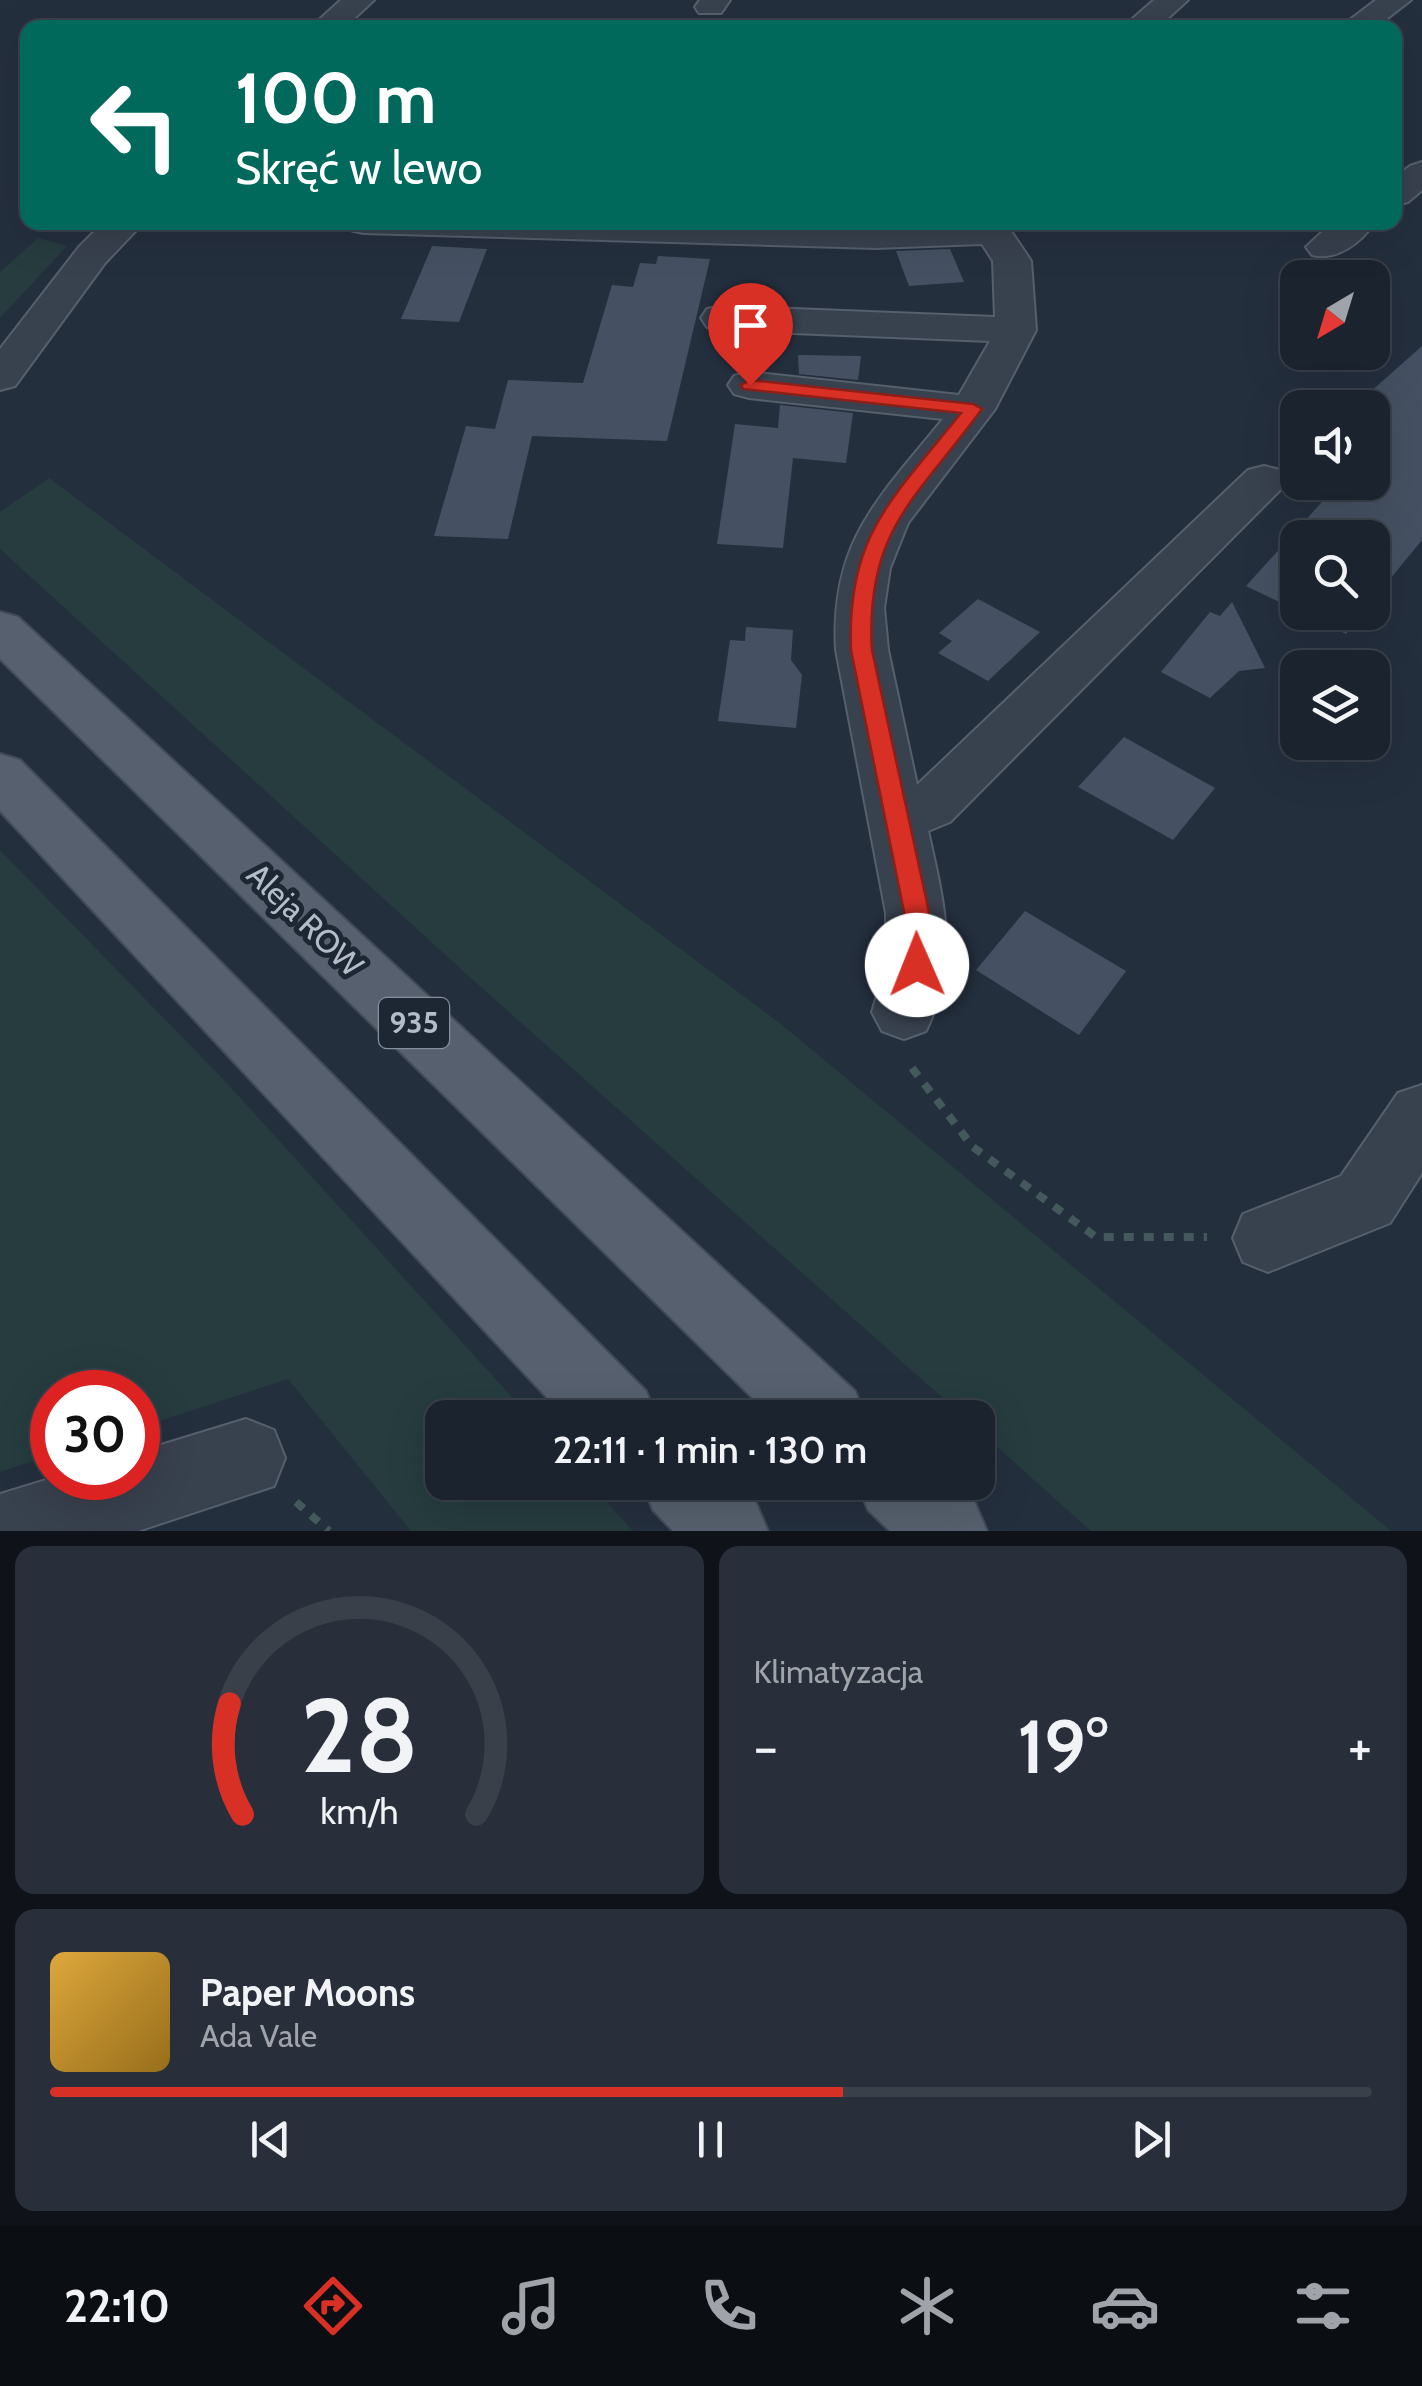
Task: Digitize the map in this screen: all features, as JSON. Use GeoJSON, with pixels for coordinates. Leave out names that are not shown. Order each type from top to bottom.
{"type":"FeatureCollection","features":[{"type":"Feature","properties":{"kind":"main road","name":"Aleja ROW"},"geometry":{"type":"LineString","coordinates":[[0,629],[809,1400]]}},
{"type":"Feature","properties":{"kind":"main road"},"geometry":{"type":"LineString","coordinates":[[0,775],[602,1400]]}},
{"type":"Feature","properties":{"kind":"main road"},"geometry":{"type":"LineString","coordinates":[[699,1500],[728,1531]]}},
{"type":"Feature","properties":{"kind":"main road"},"geometry":{"type":"LineString","coordinates":[[915,1500],[948,1531]]}},
{"type":"Feature","properties":{"kind":"street"},"geometry":{"type":"LineString","coordinates":[[335,20],[359,0]]}},
{"type":"Feature","properties":{"kind":"street"},"geometry":{"type":"LineString","coordinates":[[1147,20],[1173,0]]}},
{"type":"Feature","properties":{"kind":"street"},"geometry":{"type":"LineString","coordinates":[[1366,20],[1396,0]]}},
{"type":"Feature","properties":{"kind":"street"},"geometry":{"type":"LineString","coordinates":[[1402,189],[1422,173]]}},
{"type":"Feature","properties":{"kind":"street"},"geometry":{"type":"LineString","coordinates":[[0,377],[92,255],[118,230]]}},
{"type":"Feature","properties":{"kind":"street"},"geometry":{"type":"LineString","coordinates":[[657,230],[876,236],[960,230]]}},
{"type":"Feature","properties":{"kind":"street"},"geometry":{"type":"LineString","coordinates":[[904,1012],[917,965],[916,912],[900,818],[862,650],[860,608],[866,568],[886,520],[973,409],[1016,330],[1012,260],[990,230]]}},
{"type":"Feature","properties":{"kind":"street"},"geometry":{"type":"LineString","coordinates":[[1325,247],[1347,230]]}},
{"type":"Feature","properties":{"kind":"street"},"geometry":{"type":"LineString","coordinates":[[721,318],[1016,330]]}},
{"type":"Feature","properties":{"kind":"street"},"geometry":{"type":"LineString","coordinates":[[750,385],[973,409]]}},
{"type":"Feature","properties":{"kind":"street"},"geometry":{"type":"LineString","coordinates":[[900,818],[930,806],[1264,480]]}},
{"type":"Feature","properties":{"kind":"street"},"geometry":{"type":"LineString","coordinates":[[1268,1238],[1364,1200],[1422,1116]]}},
{"type":"Feature","properties":{"kind":"street"},"geometry":{"type":"LineString","coordinates":[[9,1531],[246,1458]]}},
{"type":"Feature","properties":{"kind":"path"},"geometry":{"type":"LineString","coordinates":[[904,1012],[904,1059],[973,1147],[1096,1237],[1268,1238]]}},
{"type":"Feature","properties":{"kind":"green space"},"geometry":{"type":"Polygon","coordinates":[[[38,238],[67,246],[0,318],[0,272],[38,238]]]}},
{"type":"Feature","properties":{"kind":"green space"},"geometry":{"type":"Polygon","coordinates":[[[49,478],[781,1024],[1391,1531],[1091,1531],[995,1445],[995,1400],[945,1400],[473,980],[0,549],[0,512],[49,478]]]}},
{"type":"Feature","properties":{"kind":"green space"},"geometry":{"type":"Polygon","coordinates":[[[0,850],[225,1081],[515,1400],[425,1400],[425,1500],[605,1500],[633,1531],[411,1531],[288,1379],[160,1421],[160,1370],[30,1370],[30,1462],[0,1472],[0,850]]]}},
{"type":"Feature","properties":{"kind":"building"},"geometry":{"type":"Polygon","coordinates":[[[432,246],[487,249],[459,322],[401,319],[432,246]]]}},
{"type":"Feature","properties":{"kind":"building"},"geometry":{"type":"Polygon","coordinates":[[[950,249],[964,282],[909,286],[896,251],[950,249]]]}},
{"type":"Feature","properties":{"kind":"building"},"geometry":{"type":"Polygon","coordinates":[[[658,256],[710,259],[667,441],[532,436],[508,539],[434,536],[466,426],[495,429],[508,380],[583,383],[612,285],[633,287],[640,263],[656,264],[658,256]]]}},
{"type":"Feature","properties":{"kind":"building"},"geometry":{"type":"Polygon","coordinates":[[[1422,346],[1422,540],[1390,579],[1390,520],[1306,520],[1324,500],[1390,500],[1390,390],[1372,390],[1422,346]]]}},
{"type":"Feature","properties":{"kind":"building"},"geometry":{"type":"Polygon","coordinates":[[[798,355],[861,356],[858,380],[799,374],[798,355]]]}},
{"type":"Feature","properties":{"kind":"building"},"geometry":{"type":"Polygon","coordinates":[[[780,405],[853,413],[846,463],[793,458],[783,548],[717,544],[735,424],[778,428],[780,405]]]}},
{"type":"Feature","properties":{"kind":"building"},"geometry":{"type":"Polygon","coordinates":[[[1280,548],[1280,602],[1246,586],[1280,548]]]}},
{"type":"Feature","properties":{"kind":"building"},"geometry":{"type":"Polygon","coordinates":[[[978,599],[1040,632],[988,681],[938,653],[952,641],[939,633],[978,599]]]}},
{"type":"Feature","properties":{"kind":"building"},"geometry":{"type":"Polygon","coordinates":[[[1232,602],[1265,668],[1239,671],[1210,698],[1161,672],[1210,612],[1220,616],[1232,602]]]}},
{"type":"Feature","properties":{"kind":"building"},"geometry":{"type":"Polygon","coordinates":[[[746,627],[793,630],[791,660],[802,675],[796,728],[718,721],[730,640],[745,641],[746,627]]]}},
{"type":"Feature","properties":{"kind":"building"},"geometry":{"type":"Polygon","coordinates":[[[1124,737],[1215,788],[1173,840],[1078,787],[1124,737]]]}},
{"type":"Feature","properties":{"kind":"building"},"geometry":{"type":"Polygon","coordinates":[[[1025,911],[1126,971],[1079,1035],[976,970],[1025,911]]]}},
{"type":"Feature","properties":{"kind":"route"},"geometry":{"type":"LineString","coordinates":[[750,385],[973,409],[886,520],[866,568],[860,608],[862,650],[900,818],[916,912],[917,965]]}}]}
